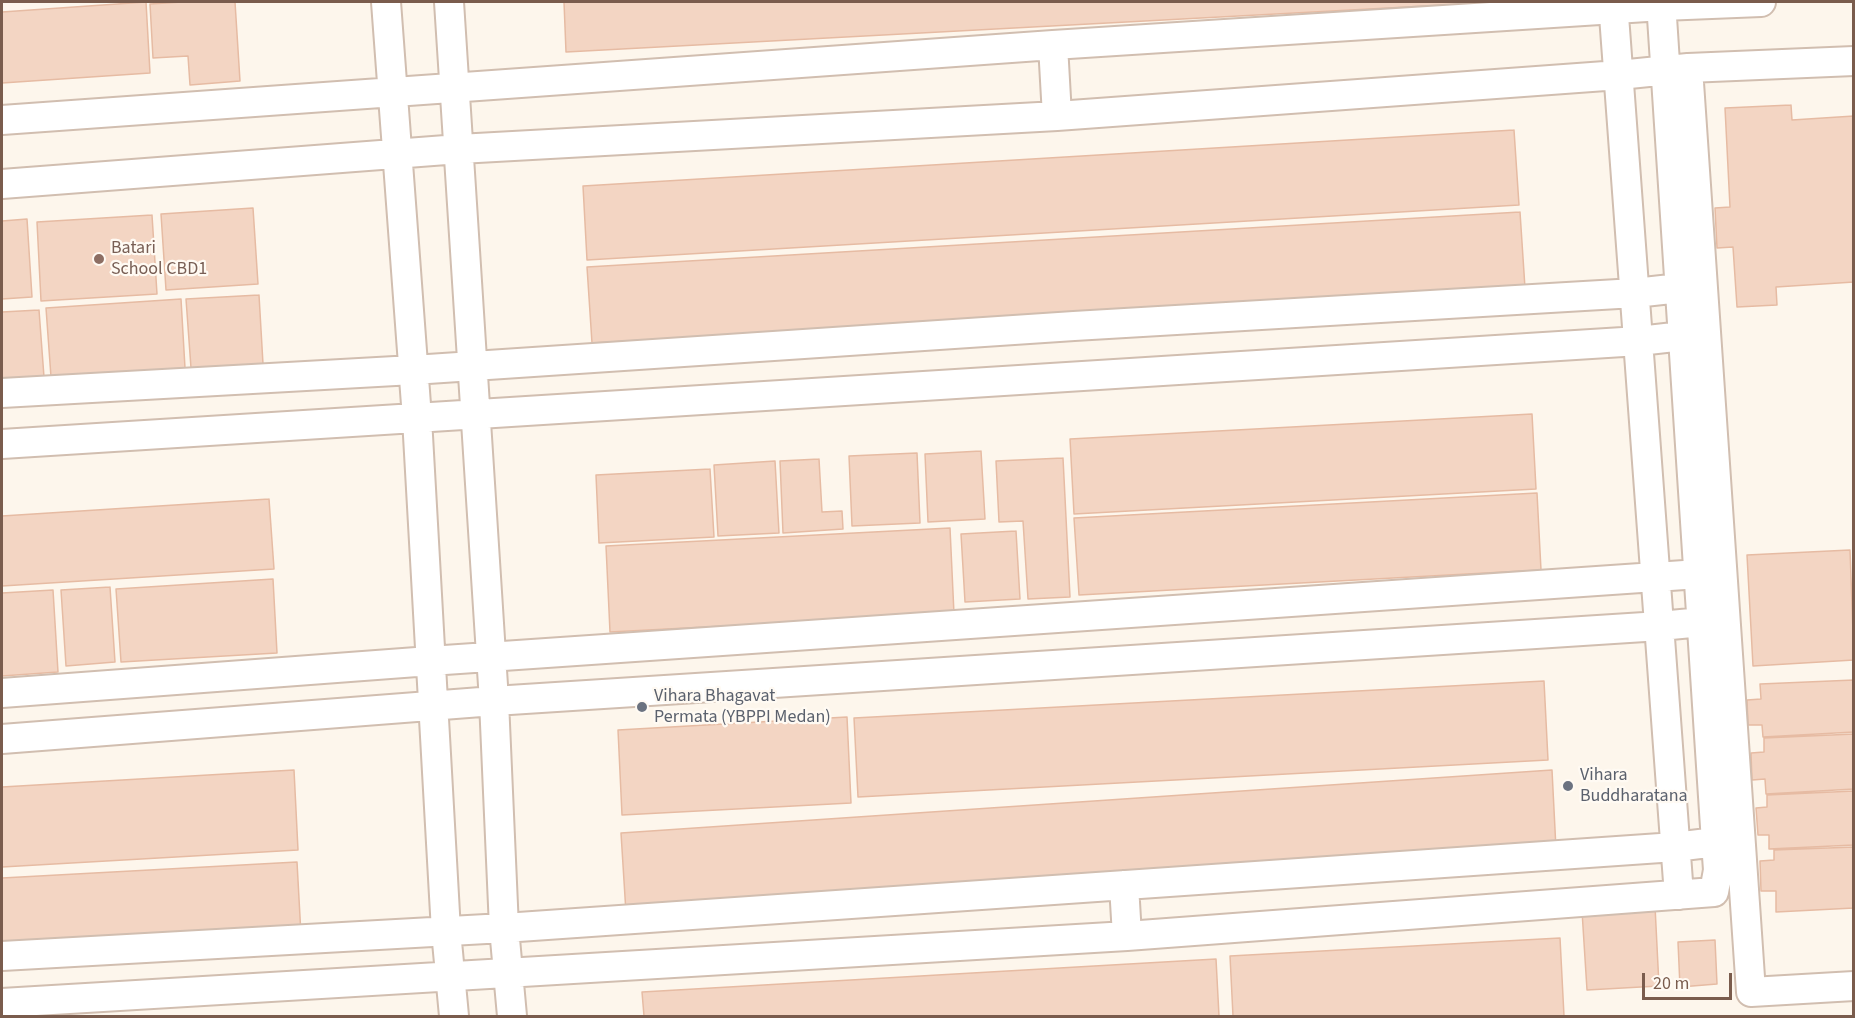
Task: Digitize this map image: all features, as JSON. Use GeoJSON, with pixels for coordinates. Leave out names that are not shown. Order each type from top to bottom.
{"type":"FeatureCollection","features":[{"type":"Feature","properties":{"kind":"street"},"geometry":{"type":"LineString","coordinates":[[386,2],[417,418],[446,931],[453,1017]]}},
{"type":"Feature","properties":{"kind":"street"},"geometry":{"type":"LineString","coordinates":[[449,2],[476,414],[489,658],[494,702],[504,928],[512,1017]]}},
{"type":"Feature","properties":{"kind":"street"},"geometry":{"type":"LineString","coordinates":[[2,120],[1614,6],[1761,2]]}},
{"type":"Feature","properties":{"kind":"street"},"geometry":{"type":"LineString","coordinates":[[1661,4],[1677,69],[1751,992],[1854,986]]}},
{"type":"Feature","properties":{"kind":"street"},"geometry":{"type":"LineString","coordinates":[[1614,6],[1679,895]]}},
{"type":"Feature","properties":{"kind":"street"},"geometry":{"type":"LineString","coordinates":[[1053,45],[1057,116]]}},
{"type":"Feature","properties":{"kind":"street"},"geometry":{"type":"LineString","coordinates":[[2,184],[459,148],[1057,116],[1677,69],[1854,61]]}},
{"type":"Feature","properties":{"kind":"street"},"geometry":{"type":"LineString","coordinates":[[2,1002],[1127,936],[1714,892],[1718,870],[1680,288],[1677,69]]}},
{"type":"Feature","properties":{"kind":"street"},"geometry":{"type":"LineString","coordinates":[[2,393],[413,370],[1098,325],[1635,293],[1680,288]]}},
{"type":"Feature","properties":{"kind":"street"},"geometry":{"type":"LineString","coordinates":[[2,444],[1639,341],[1683,336]]}},
{"type":"Feature","properties":{"kind":"street"},"geometry":{"type":"LineString","coordinates":[[2,693],[1699,574]]}},
{"type":"Feature","properties":{"kind":"street"},"geometry":{"type":"LineString","coordinates":[[1097,617],[1100,663]]}},
{"type":"Feature","properties":{"kind":"street"},"geometry":{"type":"LineString","coordinates":[[2,739],[433,706],[1702,622]]}},
{"type":"Feature","properties":{"kind":"street"},"geometry":{"type":"LineString","coordinates":[[2,956],[504,928],[1676,847],[1716,842]]}},
{"type":"Feature","properties":{"kind":"street"},"geometry":{"type":"LineString","coordinates":[[1124,885],[1127,936]]}},
{"type":"Feature","properties":{"kind":"building"},"geometry":{"type":"Polygon","coordinates":[[[146,2],[150,73],[2,83],[2,12],[146,2]]]}},
{"type":"Feature","properties":{"kind":"building"},"geometry":{"type":"Polygon","coordinates":[[[235,2],[240,81],[190,85],[188,56],[153,58],[150,4],[235,2]]]}},
{"type":"Feature","properties":{"kind":"building"},"geometry":{"type":"Polygon","coordinates":[[[564,2],[1500,2],[566,52],[564,2]]]}},
{"type":"Feature","properties":{"kind":"building"},"geometry":{"type":"Polygon","coordinates":[[[1791,105],[1792,120],[1854,116],[1854,282],[1776,287],[1777,305],[1737,307],[1733,247],[1717,248],[1715,208],[1730,207],[1725,108],[1791,105]]]}},
{"type":"Feature","properties":{"kind":"building"},"geometry":{"type":"Polygon","coordinates":[[[1514,130],[1519,205],[587,260],[583,186],[1514,130]]]}},
{"type":"Feature","properties":{"kind":"building"},"geometry":{"type":"Polygon","coordinates":[[[253,208],[258,284],[166,290],[161,214],[253,208]]]}},
{"type":"Feature","properties":{"kind":"building"},"geometry":{"type":"Polygon","coordinates":[[[1520,212],[1525,288],[592,343],[587,267],[1520,212]]]}},
{"type":"Feature","properties":{"kind":"building"},"geometry":{"type":"Polygon","coordinates":[[[152,215],[157,294],[41,301],[37,222],[152,215]]]}},
{"type":"Feature","properties":{"kind":"building"},"geometry":{"type":"Polygon","coordinates":[[[27,219],[32,297],[2,299],[2,221],[27,219]]]}},
{"type":"Feature","properties":{"kind":"building"},"geometry":{"type":"Polygon","coordinates":[[[259,295],[263,364],[191,368],[186,299],[259,295]]]}},
{"type":"Feature","properties":{"kind":"building"},"geometry":{"type":"Polygon","coordinates":[[[181,299],[185,368],[51,377],[46,308],[181,299]]]}},
{"type":"Feature","properties":{"kind":"building"},"geometry":{"type":"Polygon","coordinates":[[[39,310],[44,377],[2,380],[2,312],[39,310]]]}},
{"type":"Feature","properties":{"kind":"building"},"geometry":{"type":"Polygon","coordinates":[[[1532,414],[1536,489],[1074,514],[1070,439],[1532,414]]]}},
{"type":"Feature","properties":{"kind":"building"},"geometry":{"type":"Polygon","coordinates":[[[981,451],[985,519],[928,522],[925,454],[981,451]]]}},
{"type":"Feature","properties":{"kind":"building"},"geometry":{"type":"Polygon","coordinates":[[[917,453],[920,523],[852,526],[849,456],[917,453]]]}},
{"type":"Feature","properties":{"kind":"building"},"geometry":{"type":"Polygon","coordinates":[[[1063,458],[1070,597],[1028,599],[1023,521],[999,522],[996,461],[1063,458]]]}},
{"type":"Feature","properties":{"kind":"building"},"geometry":{"type":"Polygon","coordinates":[[[819,459],[822,512],[842,511],[843,529],[783,533],[780,461],[819,459]]]}},
{"type":"Feature","properties":{"kind":"building"},"geometry":{"type":"Polygon","coordinates":[[[775,461],[779,533],[718,536],[714,465],[775,461]]]}},
{"type":"Feature","properties":{"kind":"building"},"geometry":{"type":"Polygon","coordinates":[[[710,469],[714,537],[599,543],[596,475],[710,469]]]}},
{"type":"Feature","properties":{"kind":"building"},"geometry":{"type":"Polygon","coordinates":[[[1537,493],[1541,570],[1079,595],[1074,518],[1537,493]]]}},
{"type":"Feature","properties":{"kind":"building"},"geometry":{"type":"Polygon","coordinates":[[[269,499],[274,569],[2,586],[2,516],[269,499]]]}},
{"type":"Feature","properties":{"kind":"building"},"geometry":{"type":"Polygon","coordinates":[[[950,528],[954,614],[610,632],[606,546],[950,528]]]}},
{"type":"Feature","properties":{"kind":"building"},"geometry":{"type":"Polygon","coordinates":[[[1016,531],[1020,599],[965,602],[961,534],[1016,531]]]}},
{"type":"Feature","properties":{"kind":"building"},"geometry":{"type":"Polygon","coordinates":[[[1850,550],[1854,660],[1753,666],[1747,555],[1850,550]]]}},
{"type":"Feature","properties":{"kind":"building"},"geometry":{"type":"Polygon","coordinates":[[[273,579],[277,653],[121,662],[116,589],[273,579]]]}},
{"type":"Feature","properties":{"kind":"building"},"geometry":{"type":"Polygon","coordinates":[[[110,587],[115,662],[66,666],[61,590],[110,587]]]}},
{"type":"Feature","properties":{"kind":"building"},"geometry":{"type":"Polygon","coordinates":[[[53,590],[58,672],[2,676],[2,593],[53,590]]]}},
{"type":"Feature","properties":{"kind":"building"},"geometry":{"type":"Polygon","coordinates":[[[1854,680],[1854,732],[1763,737],[1762,725],[1748,725],[1747,700],[1761,699],[1760,684],[1854,680]]]}},
{"type":"Feature","properties":{"kind":"building"},"geometry":{"type":"Polygon","coordinates":[[[1544,681],[1548,760],[858,797],[854,718],[1544,681]]]}},
{"type":"Feature","properties":{"kind":"building"},"geometry":{"type":"Polygon","coordinates":[[[847,717],[851,803],[622,815],[618,730],[847,717]]]}},
{"type":"Feature","properties":{"kind":"building"},"geometry":{"type":"Polygon","coordinates":[[[1854,734],[1854,789],[1766,794],[1765,779],[1752,780],[1751,753],[1764,752],[1764,738],[1854,734]]]}},
{"type":"Feature","properties":{"kind":"building"},"geometry":{"type":"Polygon","coordinates":[[[294,770],[298,850],[2,867],[2,787],[294,770]]]}},
{"type":"Feature","properties":{"kind":"building"},"geometry":{"type":"Polygon","coordinates":[[[1552,770],[1556,849],[626,913],[621,833],[1552,770]]]}},
{"type":"Feature","properties":{"kind":"building"},"geometry":{"type":"Polygon","coordinates":[[[1854,791],[1854,845],[1769,849],[1769,835],[1758,835],[1756,808],[1767,807],[1767,795],[1854,791]]]}},
{"type":"Feature","properties":{"kind":"building"},"geometry":{"type":"Polygon","coordinates":[[[1854,847],[1854,908],[1776,912],[1776,891],[1761,891],[1760,861],[1774,860],[1774,850],[1854,847]]]}},
{"type":"Feature","properties":{"kind":"building"},"geometry":{"type":"Polygon","coordinates":[[[297,862],[301,935],[2,952],[2,878],[297,862]]]}},
{"type":"Feature","properties":{"kind":"building"},"geometry":{"type":"Polygon","coordinates":[[[1655,906],[1659,986],[1587,990],[1582,911],[1655,906]]]}},
{"type":"Feature","properties":{"kind":"building"},"geometry":{"type":"Polygon","coordinates":[[[1560,938],[1564,1016],[1233,1016],[1230,956],[1560,938]]]}},
{"type":"Feature","properties":{"kind":"building"},"geometry":{"type":"Polygon","coordinates":[[[1715,940],[1717,984],[1680,987],[1678,942],[1715,940]]]}},
{"type":"Feature","properties":{"kind":"building"},"geometry":{"type":"Polygon","coordinates":[[[1216,959],[1219,1016],[644,1016],[642,992],[1216,959]]]}},
{"type":"Feature","properties":{"kind":"place","name":"Batari School CBD1"},"geometry":{"type":"Point","coordinates":[99,259]}},
{"type":"Feature","properties":{"kind":"place","name":"Vihara Bhagavat Permata (YBPPI Medan)"},"geometry":{"type":"Point","coordinates":[642,707]}},
{"type":"Feature","properties":{"kind":"place","name":"Vihara Buddharatana"},"geometry":{"type":"Point","coordinates":[1568,786]}}]}
